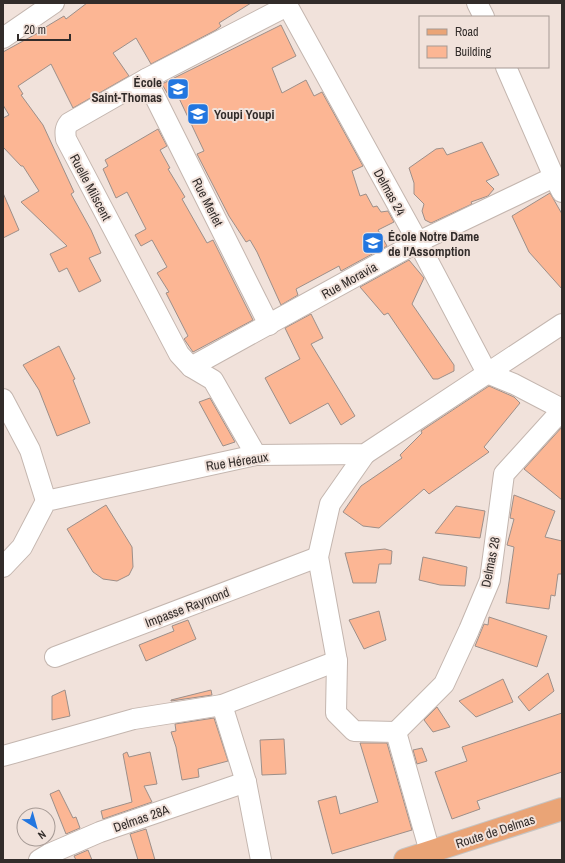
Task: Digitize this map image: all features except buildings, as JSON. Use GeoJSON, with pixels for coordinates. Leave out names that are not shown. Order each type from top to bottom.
{"type":"FeatureCollection","features":[{"type":"Feature","properties":{"kind":"main road","name":"Route de Delmas"},"geometry":{"type":"LineString","coordinates":[[405,860],[562,809]]}},
{"type":"Feature","properties":{"kind":"street"},"geometry":{"type":"LineString","coordinates":[[3,38],[54,3]]}},
{"type":"Feature","properties":{"kind":"street"},"geometry":{"type":"LineString","coordinates":[[477,3],[484,16]]}},
{"type":"Feature","properties":{"kind":"street","name":"Ruelle Milscent"},"geometry":{"type":"LineString","coordinates":[[256,455],[213,380],[191,367],[179,354],[66,138],[65,133],[66,127],[69,123],[146,79],[286,4]]}},
{"type":"Feature","properties":{"kind":"street","name":"Delmas 24"},"geometry":{"type":"LineString","coordinates":[[286,4],[418,242],[487,373]]}},
{"type":"Feature","properties":{"kind":"street"},"geometry":{"type":"LineString","coordinates":[[506,68],[558,185]]}},
{"type":"Feature","properties":{"kind":"street","name":"Rue Merlet"},"geometry":{"type":"LineString","coordinates":[[146,79],[270,324]]}},
{"type":"Feature","properties":{"kind":"street","name":"Rue Moravia"},"geometry":{"type":"LineString","coordinates":[[191,367],[418,242],[558,185]]}},
{"type":"Feature","properties":{"kind":"street"},"geometry":{"type":"LineString","coordinates":[[430,852],[396,732],[354,731],[336,713],[337,661],[318,557],[330,504],[365,454],[562,324]]}},
{"type":"Feature","properties":{"kind":"street"},"geometry":{"type":"LineString","coordinates":[[487,373],[514,384],[562,410]]}},
{"type":"Feature","properties":{"kind":"street"},"geometry":{"type":"LineString","coordinates":[[3,399],[30,450],[46,501],[22,547],[3,567]]}},
{"type":"Feature","properties":{"kind":"street","name":"Delmas 28"},"geometry":{"type":"LineString","coordinates":[[396,732],[444,684],[490,580],[504,474],[562,410]]}},
{"type":"Feature","properties":{"kind":"street","name":"Rue Héreaux"},"geometry":{"type":"LineString","coordinates":[[46,501],[256,455],[365,454]]}},
{"type":"Feature","properties":{"kind":"street","name":"Impasse Raymond"},"geometry":{"type":"LineString","coordinates":[[55,657],[318,557]]}},
{"type":"Feature","properties":{"kind":"street"},"geometry":{"type":"LineString","coordinates":[[3,756],[134,719],[222,705],[337,661]]}},
{"type":"Feature","properties":{"kind":"street"},"geometry":{"type":"LineString","coordinates":[[222,705],[246,782],[261,860]]}},
{"type":"Feature","properties":{"kind":"street","name":"Delmas 28A"},"geometry":{"type":"LineString","coordinates":[[39,860],[49,854],[100,832],[246,782]]}},
{"type":"Feature","properties":{"kind":"place","name":"École Saint-Thomas"},"geometry":{"type":"Point","coordinates":[178,89]}},
{"type":"Feature","properties":{"kind":"place","name":"Youpi Youpi"},"geometry":{"type":"Point","coordinates":[198,114]}},
{"type":"Feature","properties":{"kind":"place","name":"École Notre Dame de l'Assomption"},"geometry":{"type":"Point","coordinates":[373,243]}}]}
